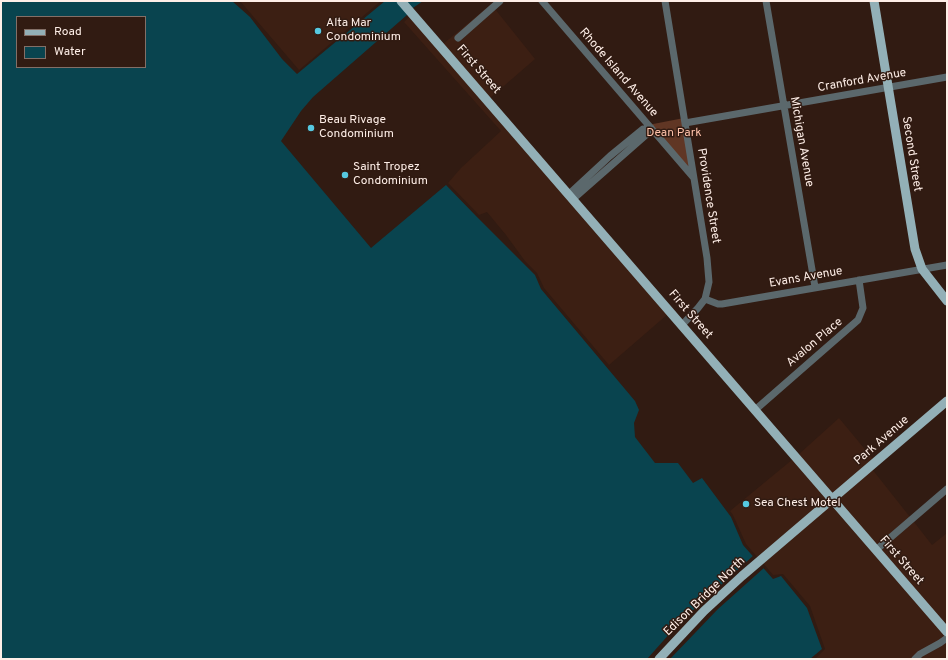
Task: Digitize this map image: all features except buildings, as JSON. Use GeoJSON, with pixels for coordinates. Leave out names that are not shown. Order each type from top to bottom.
{"type":"FeatureCollection","features":[{"type":"Feature","properties":{"kind":"main road","name":"First Street"},"geometry":{"type":"LineString","coordinates":[[401,1],[947,632]]}},
{"type":"Feature","properties":{"kind":"main road","name":"Second Street"},"geometry":{"type":"LineString","coordinates":[[874,1],[915,249],[922,269],[947,302]]}},
{"type":"Feature","properties":{"kind":"main road","name":"Park Avenue"},"geometry":{"type":"LineString","coordinates":[[769,554],[947,401]]}},
{"type":"Feature","properties":{"kind":"main road","name":"Edison Bridge North"},"geometry":{"type":"LineString","coordinates":[[659,659],[704,611],[769,554]]}},
{"type":"Feature","properties":{"kind":"street"},"geometry":{"type":"LineString","coordinates":[[458,38],[500,1]]}},
{"type":"Feature","properties":{"kind":"street","name":"Rhode Island Avenue"},"geometry":{"type":"LineString","coordinates":[[542,1],[694,177]]}},
{"type":"Feature","properties":{"kind":"street","name":"Providence Street"},"geometry":{"type":"LineString","coordinates":[[665,1],[708,270],[709,282],[705,299]]}},
{"type":"Feature","properties":{"kind":"street","name":"Michigan Avenue"},"geometry":{"type":"LineString","coordinates":[[766,1],[815,287]]}},
{"type":"Feature","properties":{"kind":"street","name":"Cranford Avenue"},"geometry":{"type":"LineString","coordinates":[[685,122],[947,77]]}},
{"type":"Feature","properties":{"kind":"street"},"geometry":{"type":"LineString","coordinates":[[571,196],[610,156],[643,129],[651,128]]}},
{"type":"Feature","properties":{"kind":"street","name":"Evans Avenue"},"geometry":{"type":"LineString","coordinates":[[705,299],[722,304],[947,265]]}},
{"type":"Feature","properties":{"kind":"street","name":"Avalon Place"},"geometry":{"type":"LineString","coordinates":[[755,410],[858,320],[863,308],[859,280]]}},
{"type":"Feature","properties":{"kind":"street"},"geometry":{"type":"LineString","coordinates":[[682,325],[705,299]]}},
{"type":"Feature","properties":{"kind":"street"},"geometry":{"type":"LineString","coordinates":[[876,550],[947,489]]}},
{"type":"Feature","properties":{"kind":"street"},"geometry":{"type":"LineString","coordinates":[[915,659],[920,654],[947,638]]}},
{"type":"Feature","properties":{"kind":"shaded area"},"geometry":{"type":"Polygon","coordinates":[[[240,1],[381,1],[299,70],[240,1]]]}},
{"type":"Feature","properties":{"kind":"shaded area"},"geometry":{"type":"Polygon","coordinates":[[[491,4],[535,59],[490,98],[443,44],[491,4]]]}},
{"type":"Feature","properties":{"kind":"shaded area"},"geometry":{"type":"Polygon","coordinates":[[[410,16],[668,314],[609,365],[544,288],[537,273],[525,261],[487,212],[479,215],[448,183],[461,168],[501,131],[404,22],[410,16]]]}},
{"type":"Feature","properties":{"kind":"shaded area"},"geometry":{"type":"Polygon","coordinates":[[[839,418],[873,459],[832,495],[798,455],[839,418]]]}},
{"type":"Feature","properties":{"kind":"shaded area"},"geometry":{"type":"Polygon","coordinates":[[[793,459],[827,499],[758,558],[746,544],[730,511],[793,459]]]}},
{"type":"Feature","properties":{"kind":"shaded area"},"geometry":{"type":"Polygon","coordinates":[[[872,469],[910,517],[877,545],[837,500],[872,469]]]}},
{"type":"Feature","properties":{"kind":"shaded area"},"geometry":{"type":"Polygon","coordinates":[[[832,504],[947,637],[947,659],[815,659],[825,649],[810,606],[783,574],[773,575],[763,563],[832,504]]]}},
{"type":"Feature","properties":{"kind":"shaded area"},"geometry":{"type":"Polygon","coordinates":[[[914,522],[932,545],[947,533],[947,627],[881,550],[914,522]]]}},
{"type":"Feature","properties":{"kind":"green space","name":"Dean Park"},"geometry":{"type":"Polygon","coordinates":[[[684,118],[694,177],[648,125],[684,118]]]}},
{"type":"Feature","properties":{"kind":"water"},"geometry":{"type":"Polygon","coordinates":[[[1,1],[232,1],[250,17],[282,59],[297,74],[385,1],[423,1],[410,10],[407,15],[313,97],[301,111],[281,141],[371,248],[446,185],[535,275],[541,289],[635,401],[639,410],[634,423],[635,437],[655,463],[678,463],[693,483],[702,478],[731,517],[743,545],[773,579],[781,576],[807,608],[822,649],[810,659],[1,659],[1,1]]]}},
{"type":"Feature","properties":{"kind":"pier"},"geometry":{"type":"Polygon","coordinates":[[[754,555],[765,567],[718,609],[670,659],[647,659],[680,622],[754,555]]]}},
{"type":"Feature","properties":{"kind":"place","name":"Alta Mar Condominium"},"geometry":{"type":"Point","coordinates":[318,31]}},
{"type":"Feature","properties":{"kind":"place","name":"Beau Rivage Condominium"},"geometry":{"type":"Point","coordinates":[311,128]}},
{"type":"Feature","properties":{"kind":"place","name":"Saint Tropez Condominium"},"geometry":{"type":"Point","coordinates":[345,175]}},
{"type":"Feature","properties":{"kind":"place","name":"Sea Chest Motel"},"geometry":{"type":"Point","coordinates":[746,504]}}]}
